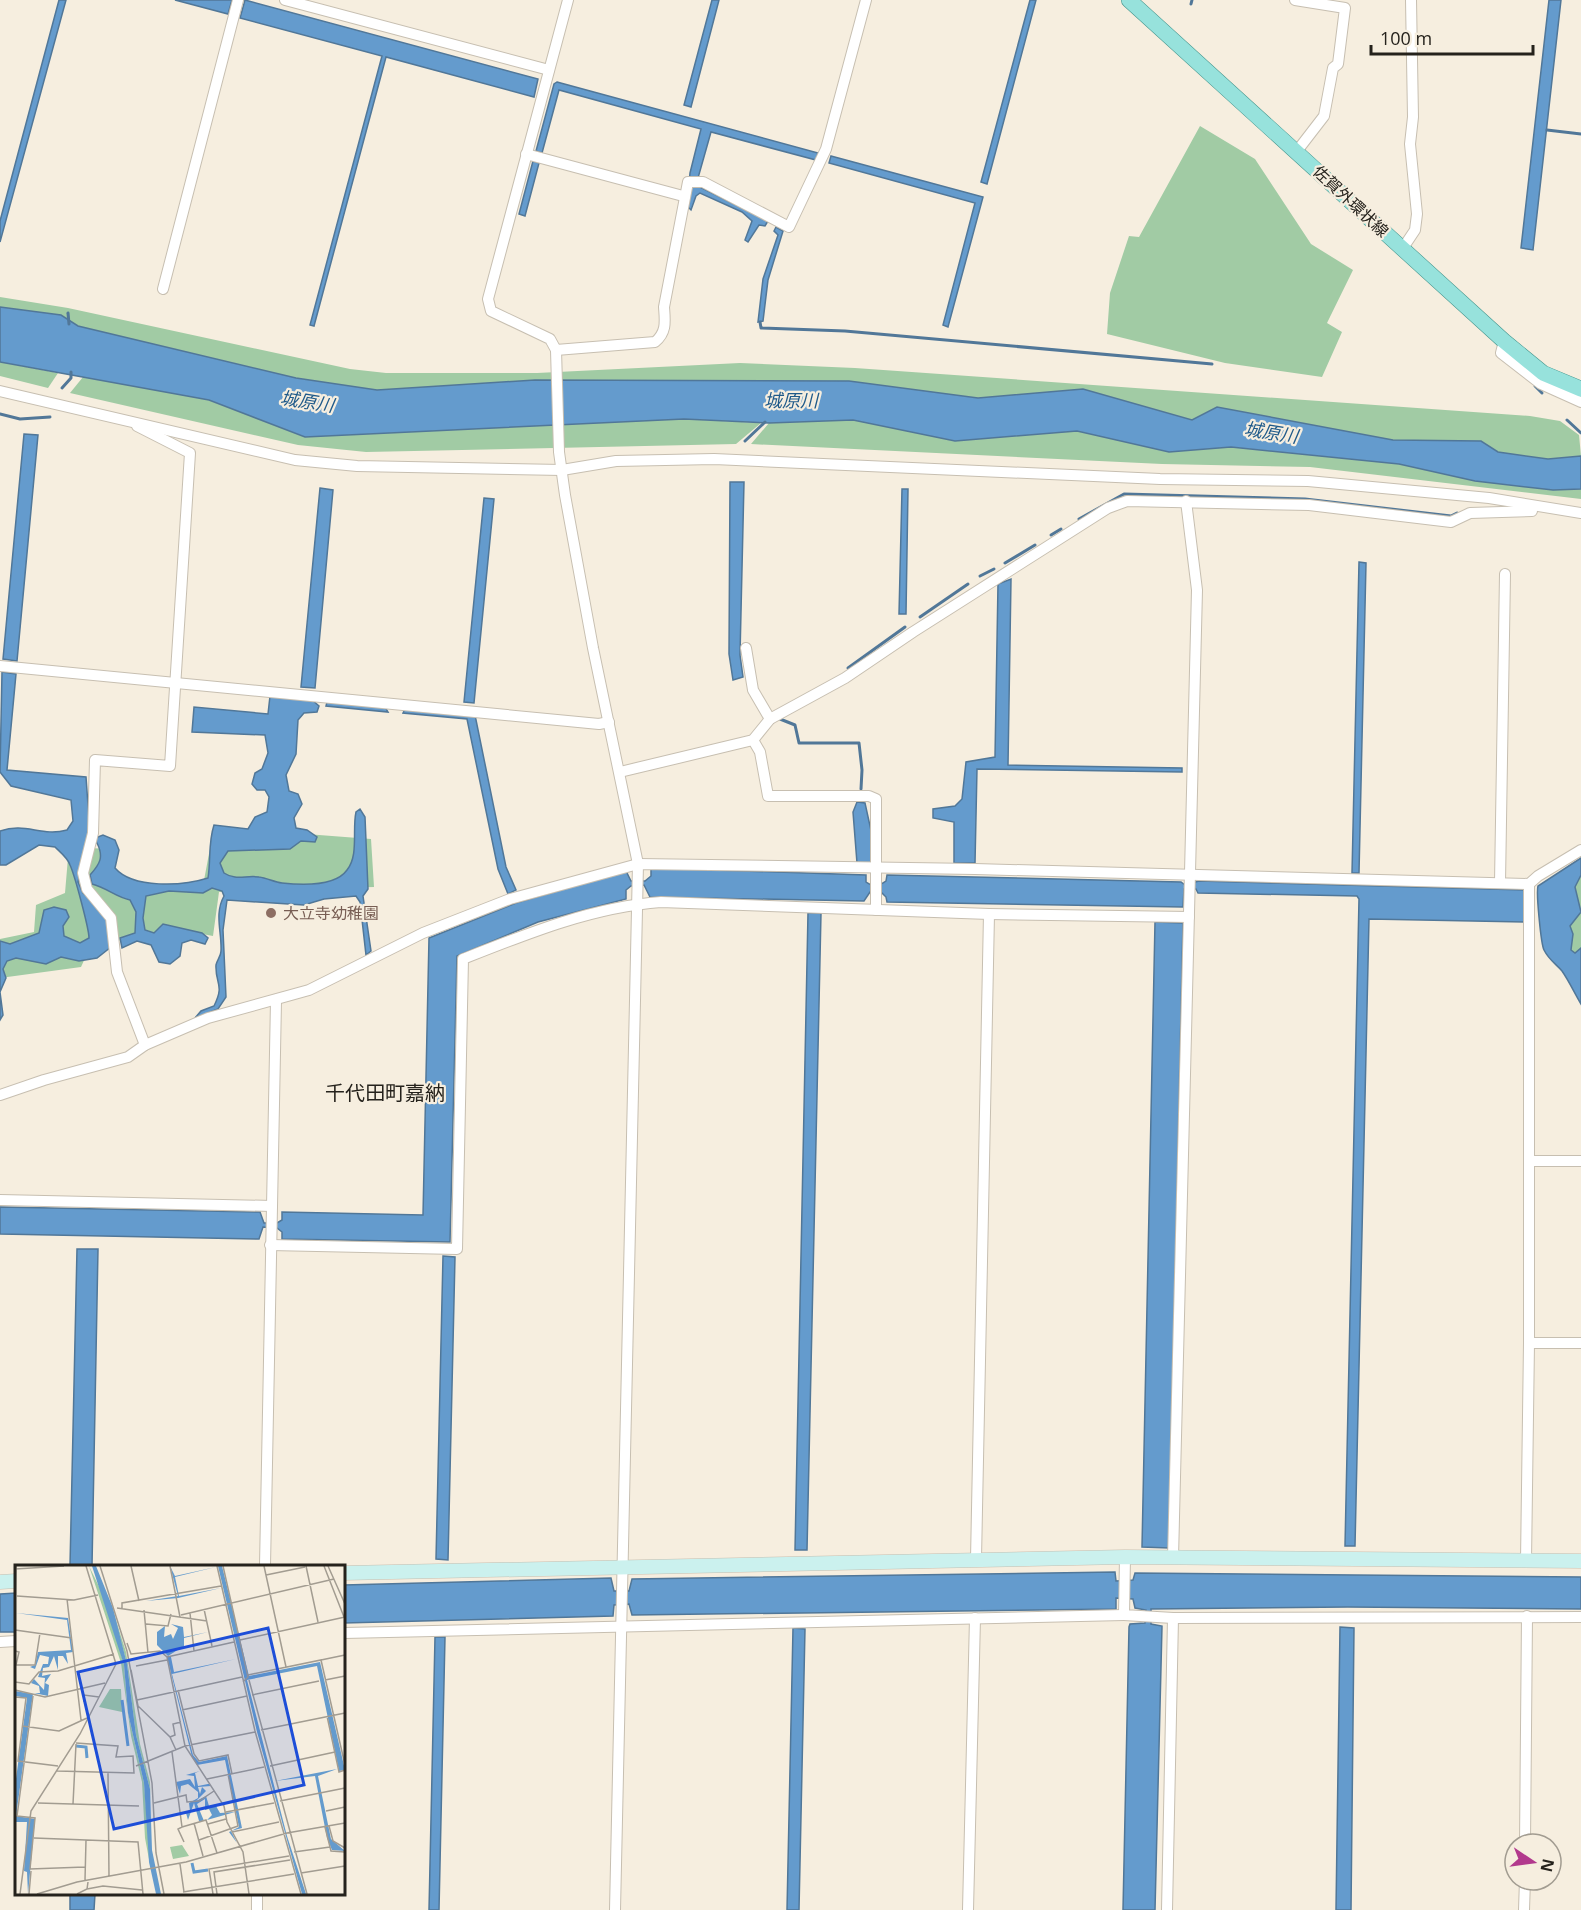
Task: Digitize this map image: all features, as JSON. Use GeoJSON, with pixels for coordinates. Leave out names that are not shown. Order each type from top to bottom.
{"type":"FeatureCollection","features":[{"type":"Feature","properties":{"kind":"main road","name":"佐賀外環状線"},"geometry":{"type":"LineString","coordinates":[[1129,0],[1504,341],[1542,373],[1581,389]]}},
{"type":"Feature","properties":{"kind":"street"},"geometry":{"type":"LineString","coordinates":[[163,289],[238,0]]}},
{"type":"Feature","properties":{"kind":"street"},"geometry":{"type":"LineString","coordinates":[[285,0],[549,70]]}},
{"type":"Feature","properties":{"kind":"street"},"geometry":{"type":"LineString","coordinates":[[568,0],[488,299],[490,311],[550,339],[556,355],[559,452],[592,648],[638,864],[639,904],[615,1910]]}},
{"type":"Feature","properties":{"kind":"street"},"geometry":{"type":"LineString","coordinates":[[556,355],[655,342],[662,336],[665,328],[664,307],[683,209],[683,196],[694,181],[789,227],[826,149],[866,0]]}},
{"type":"Feature","properties":{"kind":"street"},"geometry":{"type":"LineString","coordinates":[[1295,0],[1345,8],[1338,64],[1333,68],[1324,116],[1297,151]]}},
{"type":"Feature","properties":{"kind":"street"},"geometry":{"type":"LineString","coordinates":[[1403,248],[1415,230],[1417,214],[1410,144],[1413,117],[1411,0]]}},
{"type":"Feature","properties":{"kind":"street"},"geometry":{"type":"LineString","coordinates":[[526,154],[683,196]]}},
{"type":"Feature","properties":{"kind":"street"},"geometry":{"type":"LineString","coordinates":[[1504,341],[1501,353],[1541,384],[1581,402]]}},
{"type":"Feature","properties":{"kind":"street"},"geometry":{"type":"LineString","coordinates":[[0,391],[295,460],[357,466],[562,470],[616,461],[714,459],[1138,478],[1308,481],[1489,498],[1581,513]]}},
{"type":"Feature","properties":{"kind":"street"},"geometry":{"type":"LineString","coordinates":[[118,417],[190,453],[170,766],[95,760],[92,838],[83,873],[87,889],[104,905],[111,918],[117,972],[145,1044]]}},
{"type":"Feature","properties":{"kind":"street"},"geometry":{"type":"LineString","coordinates":[[620,772],[753,740],[770,719],[845,678],[1108,508],[1126,501],[1310,505],[1451,522],[1470,513],[1556,510]]}},
{"type":"Feature","properties":{"kind":"street"},"geometry":{"type":"LineString","coordinates":[[1173,1558],[1197,590],[1186,501]]}},
{"type":"Feature","properties":{"kind":"street"},"geometry":{"type":"LineString","coordinates":[[1500,882],[1505,574]]}},
{"type":"Feature","properties":{"kind":"street"},"geometry":{"type":"LineString","coordinates":[[746,648],[753,690],[770,719]]}},
{"type":"Feature","properties":{"kind":"street"},"geometry":{"type":"LineString","coordinates":[[0,666],[599,724],[609,722]]}},
{"type":"Feature","properties":{"kind":"street"},"geometry":{"type":"LineString","coordinates":[[753,740],[760,752],[768,796],[869,796],[876,799],[878,868],[876,910]]}},
{"type":"Feature","properties":{"kind":"street"},"geometry":{"type":"LineString","coordinates":[[0,1095],[44,1080],[128,1057],[145,1044],[208,1018],[309,990],[447,922],[478,913],[510,899],[638,864],[975,869],[1189,883],[1500,882],[1529,884],[1581,850]]}},
{"type":"Feature","properties":{"kind":"street"},"geometry":{"type":"LineString","coordinates":[[1526,1561],[1530,1161],[1529,884]]}},
{"type":"Feature","properties":{"kind":"street"},"geometry":{"type":"LineString","coordinates":[[270,1245],[457,1249],[463,959],[537,929],[639,904],[661,902],[989,914],[1189,917]]}},
{"type":"Feature","properties":{"kind":"street"},"geometry":{"type":"LineString","coordinates":[[976,1559],[989,914]]}},
{"type":"Feature","properties":{"kind":"street"},"geometry":{"type":"LineString","coordinates":[[265,1565],[276,1001]]}},
{"type":"Feature","properties":{"kind":"street"},"geometry":{"type":"LineString","coordinates":[[1530,1161],[1581,1161]]}},
{"type":"Feature","properties":{"kind":"street"},"geometry":{"type":"LineString","coordinates":[[0,1200],[272,1206]]}},
{"type":"Feature","properties":{"kind":"street"},"geometry":{"type":"LineString","coordinates":[[1529,1343],[1581,1343]]}},
{"type":"Feature","properties":{"kind":"street"},"geometry":{"type":"LineString","coordinates":[[345,1573],[622,1565],[1125,1557],[1581,1562]]}},
{"type":"Feature","properties":{"kind":"street"},"geometry":{"type":"LineString","coordinates":[[1124,1615],[1125,1557]]}},
{"type":"Feature","properties":{"kind":"street"},"geometry":{"type":"LineString","coordinates":[[0,1582],[15,1581]]}},
{"type":"Feature","properties":{"kind":"street"},"geometry":{"type":"LineString","coordinates":[[345,1633],[621,1624],[1124,1615],[1173,1618],[1581,1617]]}},
{"type":"Feature","properties":{"kind":"street"},"geometry":{"type":"LineString","coordinates":[[1525,1832],[1527,1616]]}},
{"type":"Feature","properties":{"kind":"street"},"geometry":{"type":"LineString","coordinates":[[968,1910],[975,1618]]}},
{"type":"Feature","properties":{"kind":"street"},"geometry":{"type":"LineString","coordinates":[[1167,1910],[1173,1618]]}},
{"type":"Feature","properties":{"kind":"street"},"geometry":{"type":"LineString","coordinates":[[0,1642],[15,1641]]}},
{"type":"Feature","properties":{"kind":"street"},"geometry":{"type":"LineString","coordinates":[[1524,1892],[1524,1910]]}},
{"type":"Feature","properties":{"kind":"street"},"geometry":{"type":"LineString","coordinates":[[256,1910],[257,1895]]}},
{"type":"Feature","properties":{"kind":"green space"},"geometry":{"type":"Polygon","coordinates":[[[1200,126],[1255,159],[1311,244],[1353,270],[1327,323],[1342,332],[1322,377],[1225,363],[1107,334],[1110,293],[1129,236],[1139,237],[1200,126]]]}},
{"type":"Feature","properties":{"kind":"green space"},"geometry":{"type":"Polygon","coordinates":[[[0,297],[68,308],[350,369],[386,373],[537,373],[740,363],[855,368],[1530,416],[1560,421],[1579,435],[1581,456],[1548,459],[1498,452],[1481,441],[1393,440],[1217,407],[1192,420],[1083,389],[978,398],[849,381],[535,380],[377,390],[296,378],[78,326],[61,315],[0,307],[0,297]]]}},
{"type":"Feature","properties":{"kind":"green space"},"geometry":{"type":"Polygon","coordinates":[[[0,362],[58,373],[48,388],[0,376],[0,362]]]}},
{"type":"Feature","properties":{"kind":"green space"},"geometry":{"type":"Polygon","coordinates":[[[83,377],[209,400],[305,437],[684,419],[761,423],[736,444],[366,452],[298,445],[70,393],[83,377]]]}},
{"type":"Feature","properties":{"kind":"green space"},"geometry":{"type":"Polygon","coordinates":[[[853,420],[955,441],[1077,431],[1169,452],[1231,447],[1399,464],[1475,481],[1553,490],[1581,489],[1581,499],[1310,467],[1162,464],[751,444],[769,423],[853,420]]]}},
{"type":"Feature","properties":{"kind":"green space"},"geometry":{"type":"Polygon","coordinates":[[[214,827],[371,839],[374,887],[219,892],[213,936],[165,927],[155,940],[93,941],[81,967],[0,978],[0,939],[34,932],[36,905],[65,893],[69,846],[116,850],[110,883],[202,891],[214,827]]]}},
{"type":"Feature","properties":{"kind":"green space"},"geometry":{"type":"Polygon","coordinates":[[[1581,868],[1581,981],[1555,946],[1552,892],[1581,868]]]}},
{"type":"Feature","properties":{"kind":"water"},"geometry":{"type":"Polygon","coordinates":[[[59,0],[66,0],[0,242],[0,221],[59,0]]]}},
{"type":"Feature","properties":{"kind":"water"},"geometry":{"type":"Polygon","coordinates":[[[175,0],[232,0],[228,14],[175,0]]]}},
{"type":"Feature","properties":{"kind":"water"},"geometry":{"type":"Polygon","coordinates":[[[245,0],[538,79],[534,97],[386,57],[314,326],[310,325],[382,56],[240,18],[245,0]]]}},
{"type":"Feature","properties":{"kind":"water"},"geometry":{"type":"Polygon","coordinates":[[[712,0],[719,0],[691,107],[684,105],[712,0]]]}},
{"type":"Feature","properties":{"kind":"water"},"geometry":{"type":"Polygon","coordinates":[[[1030,0],[1036,0],[987,184],[981,182],[1030,0]]]}},
{"type":"Feature","properties":{"kind":"water"},"geometry":{"type":"Polygon","coordinates":[[[1549,0],[1561,0],[1533,250],[1521,248],[1549,0]]]}},
{"type":"Feature","properties":{"kind":"water"},"geometry":{"type":"Polygon","coordinates":[[[557,82],[818,153],[816,160],[711,132],[696,185],[768,221],[765,226],[759,225],[748,242],[745,240],[752,221],[742,212],[700,193],[696,196],[691,210],[687,206],[690,173],[701,129],[559,90],[542,153],[536,151],[554,84],[557,82]]]}},
{"type":"Feature","properties":{"kind":"water"},"geometry":{"type":"Polygon","coordinates":[[[831,156],[983,197],[948,327],[943,325],[975,203],[829,163],[831,156]]]}},
{"type":"Feature","properties":{"kind":"water"},"geometry":{"type":"Polygon","coordinates":[[[533,161],[539,163],[525,216],[519,214],[533,161]]]}},
{"type":"Feature","properties":{"kind":"water"},"geometry":{"type":"Polygon","coordinates":[[[776,227],[783,231],[768,280],[763,321],[758,322],[763,279],[778,235],[774,231],[776,227]]]}},
{"type":"Feature","properties":{"kind":"water","name":"城原川"},"geometry":{"type":"Polygon","coordinates":[[[0,307],[61,315],[78,326],[296,378],[377,390],[535,380],[849,381],[978,398],[1083,389],[1192,420],[1217,407],[1393,440],[1481,441],[1498,452],[1548,459],[1581,456],[1581,489],[1553,490],[1475,481],[1399,464],[1231,447],[1169,452],[1077,431],[955,441],[853,420],[769,423],[684,419],[305,437],[209,400],[0,362],[0,307]]]}},
{"type":"Feature","properties":{"kind":"water"},"geometry":{"type":"Polygon","coordinates":[[[24,434],[38,435],[17,661],[3,659],[24,434]]]}},
{"type":"Feature","properties":{"kind":"water"},"geometry":{"type":"Polygon","coordinates":[[[730,482],[744,482],[740,655],[743,677],[733,680],[729,654],[730,482]]]}},
{"type":"Feature","properties":{"kind":"water"},"geometry":{"type":"Polygon","coordinates":[[[320,488],[333,490],[315,688],[301,687],[320,488]]]}},
{"type":"Feature","properties":{"kind":"water"},"geometry":{"type":"Polygon","coordinates":[[[902,489],[908,489],[906,614],[899,614],[902,489]]]}},
{"type":"Feature","properties":{"kind":"water"},"geometry":{"type":"Polygon","coordinates":[[[484,498],[494,499],[474,703],[464,702],[484,498]]]}},
{"type":"Feature","properties":{"kind":"water"},"geometry":{"type":"Polygon","coordinates":[[[1359,562],[1366,563],[1359,873],[1352,873],[1359,562]]]}},
{"type":"Feature","properties":{"kind":"water"},"geometry":{"type":"Polygon","coordinates":[[[1011,579],[1008,765],[1182,768],[1182,772],[977,769],[975,863],[954,863],[954,822],[933,818],[933,809],[955,806],[962,799],[966,762],[995,757],[998,584],[1011,579]]]}},
{"type":"Feature","properties":{"kind":"water"},"geometry":{"type":"Polygon","coordinates":[[[2,672],[16,674],[7,770],[86,777],[90,834],[98,837],[103,835],[115,840],[119,850],[115,868],[123,875],[146,883],[185,883],[208,878],[214,825],[248,829],[255,817],[267,812],[269,797],[265,790],[257,790],[252,784],[255,773],[262,769],[268,753],[265,735],[192,732],[194,707],[268,714],[270,696],[312,700],[319,706],[317,712],[304,713],[298,720],[296,754],[286,775],[289,791],[298,794],[302,804],[294,818],[296,828],[307,830],[317,837],[315,842],[301,841],[290,849],[228,851],[220,863],[224,873],[233,877],[259,877],[279,882],[317,884],[342,876],[353,857],[356,812],[360,809],[365,817],[368,889],[363,896],[371,951],[366,955],[360,902],[356,896],[324,899],[304,905],[227,900],[223,930],[226,997],[218,1009],[195,1018],[201,1011],[214,1006],[219,993],[216,965],[221,951],[219,910],[224,896],[222,891],[212,888],[203,893],[169,891],[146,896],[143,918],[145,930],[154,933],[163,924],[202,933],[208,938],[205,944],[191,940],[182,943],[180,956],[170,964],[159,962],[151,945],[137,941],[122,948],[120,938],[135,933],[136,912],[130,900],[92,884],[90,875],[98,864],[100,852],[97,843],[88,840],[78,882],[83,893],[100,906],[106,917],[111,947],[97,958],[79,961],[61,957],[46,964],[16,958],[7,961],[3,969],[6,978],[0,992],[0,941],[10,944],[39,933],[44,910],[54,907],[66,910],[69,917],[63,926],[64,936],[80,943],[89,938],[68,860],[55,847],[39,845],[6,865],[0,865],[0,831],[18,828],[58,832],[67,830],[73,821],[71,800],[11,786],[0,772],[2,672]]]}},
{"type":"Feature","properties":{"kind":"water"},"geometry":{"type":"Polygon","coordinates":[[[327,702],[385,707],[388,712],[326,706],[327,702]]]}},
{"type":"Feature","properties":{"kind":"water"},"geometry":{"type":"Polygon","coordinates":[[[405,709],[475,715],[506,867],[516,890],[508,894],[498,869],[467,719],[403,713],[405,709]]]}},
{"type":"Feature","properties":{"kind":"water"},"geometry":{"type":"Polygon","coordinates":[[[857,802],[865,803],[872,835],[871,863],[857,863],[853,812],[857,802]]]}},
{"type":"Feature","properties":{"kind":"water"},"geometry":{"type":"Polygon","coordinates":[[[1581,858],[1581,875],[1575,887],[1581,912],[1570,926],[1573,934],[1571,950],[1575,953],[1581,948],[1581,1004],[1562,971],[1544,950],[1538,908],[1538,886],[1581,858]]]}},
{"type":"Feature","properties":{"kind":"water"},"geometry":{"type":"Polygon","coordinates":[[[651,868],[866,875],[866,882],[873,885],[886,881],[887,875],[1181,882],[1185,885],[1199,881],[1525,890],[1524,922],[1369,919],[1355,1546],[1345,1546],[1359,899],[1357,896],[1198,893],[1196,889],[1184,889],[1183,907],[887,902],[881,892],[870,892],[864,901],[650,897],[644,885],[631,886],[626,890],[626,899],[538,922],[457,956],[450,1242],[282,1239],[282,1232],[277,1228],[263,1227],[259,1239],[0,1234],[0,1207],[260,1212],[264,1223],[277,1223],[282,1220],[282,1212],[423,1215],[429,938],[516,903],[626,871],[631,881],[645,881],[651,876],[651,868]]]}},
{"type":"Feature","properties":{"kind":"water"},"geometry":{"type":"Polygon","coordinates":[[[808,913],[821,913],[807,1550],[795,1550],[808,913]]]}},
{"type":"Feature","properties":{"kind":"water"},"geometry":{"type":"Polygon","coordinates":[[[1155,922],[1183,923],[1169,1548],[1142,1547],[1155,922]]]}},
{"type":"Feature","properties":{"kind":"water"},"geometry":{"type":"Polygon","coordinates":[[[0,992],[3,1015],[0,1020],[0,992]]]}},
{"type":"Feature","properties":{"kind":"water"},"geometry":{"type":"Polygon","coordinates":[[[77,1249],[98,1249],[92,1565],[70,1565],[77,1249]]]}},
{"type":"Feature","properties":{"kind":"water"},"geometry":{"type":"Polygon","coordinates":[[[443,1256],[455,1257],[448,1560],[436,1559],[443,1256]]]}},
{"type":"Feature","properties":{"kind":"water"},"geometry":{"type":"Polygon","coordinates":[[[1115,1572],[1116,1581],[1133,1580],[1135,1573],[1581,1577],[1581,1609],[1348,1607],[1151,1609],[1151,1624],[1162,1626],[1155,1910],[1123,1910],[1129,1627],[1130,1624],[1145,1623],[1146,1610],[1135,1608],[1133,1599],[1116,1598],[1116,1609],[632,1615],[629,1604],[614,1605],[613,1616],[345,1623],[345,1585],[611,1578],[614,1591],[629,1591],[632,1579],[1115,1572]]]}},
{"type":"Feature","properties":{"kind":"water"},"geometry":{"type":"Polygon","coordinates":[[[15,1593],[15,1632],[0,1632],[0,1594],[15,1593]]]}},
{"type":"Feature","properties":{"kind":"water"},"geometry":{"type":"Polygon","coordinates":[[[1340,1627],[1354,1628],[1351,1910],[1336,1910],[1340,1627]]]}},
{"type":"Feature","properties":{"kind":"water"},"geometry":{"type":"Polygon","coordinates":[[[793,1628],[805,1629],[799,1910],[787,1910],[793,1628]]]}},
{"type":"Feature","properties":{"kind":"water"},"geometry":{"type":"Polygon","coordinates":[[[435,1637],[445,1637],[439,1910],[429,1910],[435,1637]]]}},
{"type":"Feature","properties":{"kind":"water"},"geometry":{"type":"Polygon","coordinates":[[[70,1895],[95,1895],[94,1910],[70,1910],[70,1895]]]}},
{"type":"Feature","properties":{"kind":"waterway"},"geometry":{"type":"LineString","coordinates":[[1191,4],[1192,0]]}},
{"type":"Feature","properties":{"kind":"waterway"},"geometry":{"type":"LineString","coordinates":[[1547,130],[1581,134]]}},
{"type":"Feature","properties":{"kind":"waterway"},"geometry":{"type":"LineString","coordinates":[[68,313],[69,324]]}},
{"type":"Feature","properties":{"kind":"waterway"},"geometry":{"type":"LineString","coordinates":[[760,322],[761,328],[845,331],[1212,364]]}},
{"type":"Feature","properties":{"kind":"waterway"},"geometry":{"type":"LineString","coordinates":[[62,388],[71,378],[71,372]]}},
{"type":"Feature","properties":{"kind":"waterway"},"geometry":{"type":"LineString","coordinates":[[1535,386],[1542,393]]}},
{"type":"Feature","properties":{"kind":"waterway"},"geometry":{"type":"LineString","coordinates":[[0,414],[20,419],[50,417]]}},
{"type":"Feature","properties":{"kind":"waterway"},"geometry":{"type":"LineString","coordinates":[[1567,420],[1581,433]]}},
{"type":"Feature","properties":{"kind":"waterway"},"geometry":{"type":"LineString","coordinates":[[745,441],[765,422]]}},
{"type":"Feature","properties":{"kind":"waterway"},"geometry":{"type":"LineString","coordinates":[[1079,519],[1124,494],[1305,499],[1451,516],[1457,513]]}},
{"type":"Feature","properties":{"kind":"waterway"},"geometry":{"type":"LineString","coordinates":[[1051,535],[1061,529]]}},
{"type":"Feature","properties":{"kind":"waterway"},"geometry":{"type":"LineString","coordinates":[[1005,563],[1035,545]]}},
{"type":"Feature","properties":{"kind":"waterway"},"geometry":{"type":"LineString","coordinates":[[980,576],[994,569]]}},
{"type":"Feature","properties":{"kind":"waterway"},"geometry":{"type":"LineString","coordinates":[[920,617],[968,584]]}},
{"type":"Feature","properties":{"kind":"waterway"},"geometry":{"type":"LineString","coordinates":[[848,668],[905,627]]}},
{"type":"Feature","properties":{"kind":"waterway"},"geometry":{"type":"LineString","coordinates":[[780,719],[795,725],[799,743],[859,743],[862,770],[861,789]]}},
{"type":"Feature","properties":{"kind":"place","name":"大立寺幼稚園"},"geometry":{"type":"Point","coordinates":[271,913]}},
{"type":"Feature","properties":{"kind":"district","name":"千代田町嘉納"},"geometry":{"type":"Point","coordinates":[385,1093]}}]}
